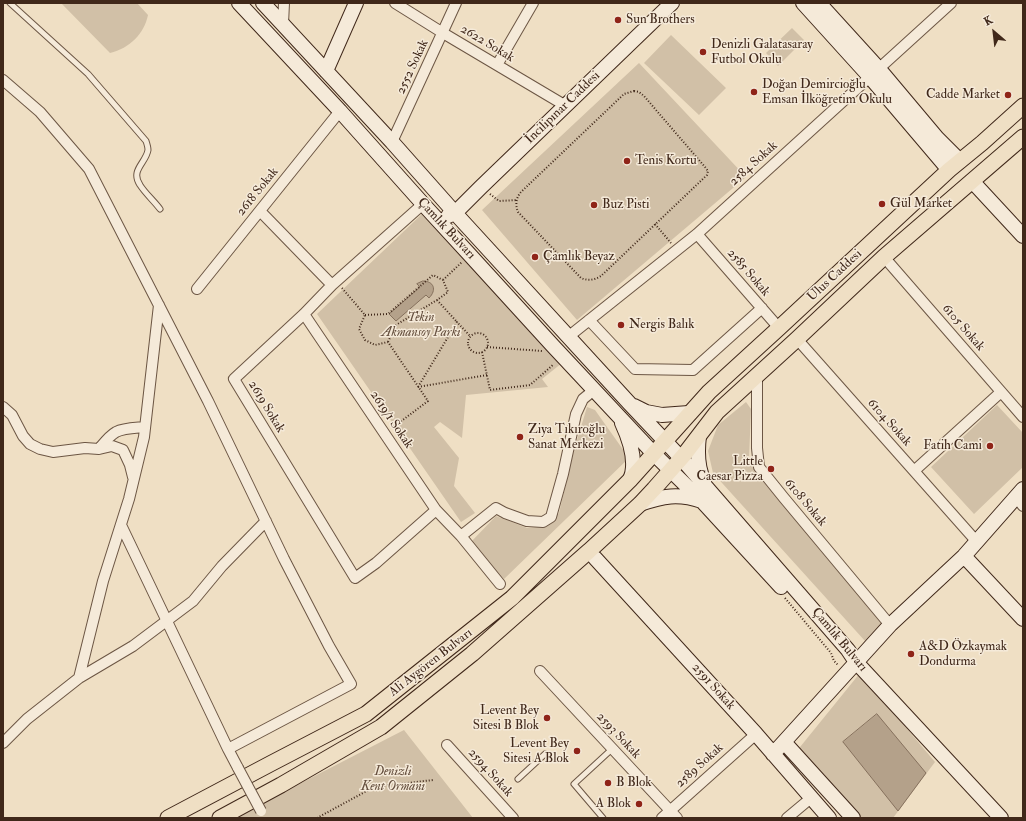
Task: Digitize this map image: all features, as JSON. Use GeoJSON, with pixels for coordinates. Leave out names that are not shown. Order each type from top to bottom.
{"type":"FeatureCollection","features":[{"type":"Feature","properties":{"kind":"main road","name":"Çamlık Bulvarı"},"geometry":{"type":"LineString","coordinates":[[239,3],[340,111],[423,204],[594,390],[654,454],[702,501],[842,652],[856,662]]}},
{"type":"Feature","properties":{"kind":"main road","name":"Çamlık Bulvarı"},"geometry":{"type":"LineString","coordinates":[[263,3],[392,142],[568,337],[681,458],[843,644],[856,662],[1001,818]]}},
{"type":"Feature","properties":{"kind":"main road"},"geometry":{"type":"LineString","coordinates":[[326,71],[356,3]]}},
{"type":"Feature","properties":{"kind":"main road","name":"İncilipınar Caddesi"},"geometry":{"type":"LineString","coordinates":[[450,208],[466,202],[672,3]]}},
{"type":"Feature","properties":{"kind":"main road"},"geometry":{"type":"LineString","coordinates":[[803,3],[874,73]]}},
{"type":"Feature","properties":{"kind":"main road"},"geometry":{"type":"LineString","coordinates":[[819,3],[874,73],[954,166]]}},
{"type":"Feature","properties":{"kind":"main road","name":"Ulus Caddesi"},"geometry":{"type":"LineString","coordinates":[[654,454],[709,392],[954,166],[1023,106]]}},
{"type":"Feature","properties":{"kind":"main road","name":"Ulus Caddesi"},"geometry":{"type":"LineString","coordinates":[[671,470],[717,412],[884,257],[1023,137]]}},
{"type":"Feature","properties":{"kind":"main road"},"geometry":{"type":"LineString","coordinates":[[972,181],[1023,236]]}},
{"type":"Feature","properties":{"kind":"main road"},"geometry":{"type":"LineString","coordinates":[[423,204],[443,216],[449,216],[450,208]]}},
{"type":"Feature","properties":{"kind":"main road"},"geometry":{"type":"LineString","coordinates":[[630,404],[646,412],[662,415],[689,413]]}},
{"type":"Feature","properties":{"kind":"main road"},"geometry":{"type":"LineString","coordinates":[[620,417],[626,433],[634,466],[630,480]]}},
{"type":"Feature","properties":{"kind":"main road"},"geometry":{"type":"LineString","coordinates":[[699,436],[697,449],[698,464],[706,487]]}},
{"type":"Feature","properties":{"kind":"main road","name":"Ali Aygören Bulvarı"},"geometry":{"type":"LineString","coordinates":[[168,818],[366,714],[512,598],[654,454]]}},
{"type":"Feature","properties":{"kind":"main road","name":"Ali Aygören Bulvarı"},"geometry":{"type":"LineString","coordinates":[[220,818],[282,785],[381,727],[472,654],[589,551],[640,504],[671,470]]}},
{"type":"Feature","properties":{"kind":"main road"},"geometry":{"type":"LineString","coordinates":[[640,504],[654,499],[670,496],[694,498],[702,501]]}},
{"type":"Feature","properties":{"kind":"main road"},"geometry":{"type":"LineString","coordinates":[[773,754],[890,625],[964,556],[1020,497]]}},
{"type":"Feature","properties":{"kind":"main road"},"geometry":{"type":"LineString","coordinates":[[964,556],[1023,619]]}},
{"type":"Feature","properties":{"kind":"main road","name":"2591 Sokak"},"geometry":{"type":"LineString","coordinates":[[595,558],[756,734],[828,818]]}},
{"type":"Feature","properties":{"kind":"main road"},"geometry":{"type":"LineString","coordinates":[[784,742],[853,818]]}},
{"type":"Feature","properties":{"kind":"street"},"geometry":{"type":"LineString","coordinates":[[283,24],[284,3]]}},
{"type":"Feature","properties":{"kind":"street","name":"2622 Sokak"},"geometry":{"type":"LineString","coordinates":[[395,3],[566,106]]}},
{"type":"Feature","properties":{"kind":"street","name":"2552 Sokak"},"geometry":{"type":"LineString","coordinates":[[392,142],[456,3]]}},
{"type":"Feature","properties":{"kind":"street"},"geometry":{"type":"LineString","coordinates":[[497,65],[533,3]]}},
{"type":"Feature","properties":{"kind":"street","name":"2584 Sokak"},"geometry":{"type":"LineString","coordinates":[[568,337],[696,234],[952,3]]}},
{"type":"Feature","properties":{"kind":"street"},"geometry":{"type":"LineString","coordinates":[[3,80],[40,112],[89,169],[208,400],[284,559],[351,684],[228,748]]}},
{"type":"Feature","properties":{"kind":"street","name":"2618 Sokak"},"geometry":{"type":"LineString","coordinates":[[197,289],[340,111]]}},
{"type":"Feature","properties":{"kind":"street","name":"2619 Sokak"},"geometry":{"type":"LineString","coordinates":[[423,204],[334,283],[304,314],[234,379],[355,578],[376,563],[436,510]]}},
{"type":"Feature","properties":{"kind":"street"},"geometry":{"type":"LineString","coordinates":[[260,211],[334,283]]}},
{"type":"Feature","properties":{"kind":"street","name":"2585 Sokak"},"geometry":{"type":"LineString","coordinates":[[696,234],[779,328]]}},
{"type":"Feature","properties":{"kind":"street","name":"6105 Sokak"},"geometry":{"type":"LineString","coordinates":[[884,257],[1023,417]]}},
{"type":"Feature","properties":{"kind":"street"},"geometry":{"type":"LineString","coordinates":[[78,678],[104,581],[134,479],[144,437],[159,305]]}},
{"type":"Feature","properties":{"kind":"street"},"geometry":{"type":"LineString","coordinates":[[589,320],[635,368],[693,370],[762,308]]}},
{"type":"Feature","properties":{"kind":"street","name":"2619/1 Sokak"},"geometry":{"type":"LineString","coordinates":[[304,314],[436,510],[461,536],[500,584]]}},
{"type":"Feature","properties":{"kind":"street","name":"6104 Sokak"},"geometry":{"type":"LineString","coordinates":[[797,339],[977,542]]}},
{"type":"Feature","properties":{"kind":"street","name":"6108 Sokak"},"geometry":{"type":"LineString","coordinates":[[757,375],[757,448],[759,467],[890,625]]}},
{"type":"Feature","properties":{"kind":"street"},"geometry":{"type":"LineString","coordinates":[[461,536],[496,508],[527,521],[542,522],[551,517],[563,474],[576,414],[583,399],[594,390]]}},
{"type":"Feature","properties":{"kind":"street"},"geometry":{"type":"LineString","coordinates":[[914,471],[1001,392]]}},
{"type":"Feature","properties":{"kind":"street"},"geometry":{"type":"LineString","coordinates":[[3,407],[12,415],[23,436],[30,444],[40,449],[53,452],[85,448],[99,449],[112,446],[123,450],[130,465],[134,479]]}},
{"type":"Feature","properties":{"kind":"street"},"geometry":{"type":"LineString","coordinates":[[99,449],[115,432],[130,428],[145,427]]}},
{"type":"Feature","properties":{"kind":"street"},"geometry":{"type":"LineString","coordinates":[[3,743],[27,720],[78,678],[133,646],[193,601],[222,566],[266,521]]}},
{"type":"Feature","properties":{"kind":"street"},"geometry":{"type":"LineString","coordinates":[[121,525],[228,748],[263,814]]}},
{"type":"Feature","properties":{"kind":"street","name":"2593 Sokak"},"geometry":{"type":"LineString","coordinates":[[540,671],[674,814]]}},
{"type":"Feature","properties":{"kind":"street","name":"2589 Sokak"},"geometry":{"type":"LineString","coordinates":[[662,818],[674,814],[756,734]]}},
{"type":"Feature","properties":{"kind":"street","name":"2594 Sokak"},"geometry":{"type":"LineString","coordinates":[[447,745],[513,818]]}},
{"type":"Feature","properties":{"kind":"street"},"geometry":{"type":"LineString","coordinates":[[787,818],[811,798]]}},
{"type":"Feature","properties":{"kind":"lane"},"geometry":{"type":"LineString","coordinates":[[10,3],[88,74],[146,141],[148,149],[146,157],[138,168],[137,176],[139,184],[160,209]]}},
{"type":"Feature","properties":{"kind":"lane"},"geometry":{"type":"LineString","coordinates":[[603,818],[574,784],[612,749]]}},
{"type":"Feature","properties":{"kind":"lane"},"geometry":{"type":"LineString","coordinates":[[518,779],[545,754]]}},
{"type":"Feature","properties":{"kind":"path"},"geometry":{"type":"LineString","coordinates":[[629,92],[639,92],[644,96],[708,171],[707,175],[601,276],[596,279],[584,280],[581,278],[518,212],[517,200],[518,195],[522,191],[624,94],[629,92]]}},
{"type":"Feature","properties":{"kind":"path"},"geometry":{"type":"LineString","coordinates":[[481,188],[499,201],[517,200]]}},
{"type":"Feature","properties":{"kind":"path"},"geometry":{"type":"LineString","coordinates":[[655,224],[677,250]]}},
{"type":"Feature","properties":{"kind":"path"},"geometry":{"type":"LineString","coordinates":[[443,280],[470,254]]}},
{"type":"Feature","properties":{"kind":"path"},"geometry":{"type":"LineString","coordinates":[[334,283],[365,315],[388,314],[433,275],[443,280],[448,292],[396,325],[388,342]]}},
{"type":"Feature","properties":{"kind":"path"},"geometry":{"type":"LineString","coordinates":[[437,300],[470,336]]}},
{"type":"Feature","properties":{"kind":"path"},"geometry":{"type":"LineString","coordinates":[[365,315],[359,329],[365,340],[375,345],[388,342]]}},
{"type":"Feature","properties":{"kind":"path"},"geometry":{"type":"LineString","coordinates":[[418,386],[457,322]]}},
{"type":"Feature","properties":{"kind":"path"},"geometry":{"type":"LineString","coordinates":[[476,332],[483,334],[488,340],[487,347],[484,351],[475,353],[469,349],[467,342],[470,336],[476,332]]}},
{"type":"Feature","properties":{"kind":"path"},"geometry":{"type":"LineString","coordinates":[[385,434],[428,401],[388,342]]}},
{"type":"Feature","properties":{"kind":"path"},"geometry":{"type":"LineString","coordinates":[[487,347],[548,352]]}},
{"type":"Feature","properties":{"kind":"path"},"geometry":{"type":"LineString","coordinates":[[482,352],[490,390],[530,385],[563,356]]}},
{"type":"Feature","properties":{"kind":"path"},"geometry":{"type":"LineString","coordinates":[[418,386],[487,375]]}},
{"type":"Feature","properties":{"kind":"path"},"geometry":{"type":"LineString","coordinates":[[782,595],[831,653],[834,661],[845,674]]}},
{"type":"Feature","properties":{"kind":"path"},"geometry":{"type":"LineString","coordinates":[[317,818],[374,786],[434,780]]}},
{"type":"Feature","properties":{"kind":"green space"},"geometry":{"type":"Polygon","coordinates":[[[61,3],[137,3],[148,15],[143,28],[130,44],[110,53],[61,3]]]}},
{"type":"Feature","properties":{"kind":"green space"},"geometry":{"type":"Polygon","coordinates":[[[792,28],[804,40],[778,66],[766,53],[792,28]]]}},
{"type":"Feature","properties":{"kind":"green space"},"geometry":{"type":"Polygon","coordinates":[[[671,35],[726,88],[699,115],[644,63],[671,35]]]}},
{"type":"Feature","properties":{"kind":"green space"},"geometry":{"type":"Polygon","coordinates":[[[639,63],[746,177],[577,320],[482,210],[639,63]]]}},
{"type":"Feature","properties":{"kind":"green space","name":"Tekin Akmansoy Parkı"},"geometry":{"type":"Polygon","coordinates":[[[423,213],[562,363],[542,379],[548,387],[466,395],[462,438],[440,422],[434,427],[459,458],[454,486],[475,513],[461,522],[317,314],[423,213]]]}},
{"type":"Feature","properties":{"kind":"green space"},"geometry":{"type":"Polygon","coordinates":[[[746,402],[751,409],[749,460],[884,621],[865,641],[713,473],[708,451],[718,425],[746,402]]]}},
{"type":"Feature","properties":{"kind":"green space"},"geometry":{"type":"Polygon","coordinates":[[[997,405],[1023,433],[1023,467],[974,514],[931,467],[997,405]]]}},
{"type":"Feature","properties":{"kind":"green space"},"geometry":{"type":"Polygon","coordinates":[[[587,407],[595,410],[629,458],[504,579],[470,543],[496,516],[527,528],[547,526],[559,513],[574,450],[587,407]]]}},
{"type":"Feature","properties":{"kind":"green space"},"geometry":{"type":"Polygon","coordinates":[[[860,673],[935,762],[893,818],[851,818],[796,752],[860,673]]]}},
{"type":"Feature","properties":{"kind":"green space","name":"Denizli Kent Ormanı"},"geometry":{"type":"Polygon","coordinates":[[[404,730],[473,818],[233,818],[404,730]]]}},
{"type":"Feature","properties":{"kind":"shaded area"},"geometry":{"type":"Polygon","coordinates":[[[427,281],[433,286],[433,292],[429,298],[426,295],[396,321],[389,314],[420,287],[417,284],[427,281]]]}},
{"type":"Feature","properties":{"kind":"shaded area"},"geometry":{"type":"Polygon","coordinates":[[[877,714],[926,773],[898,811],[843,742],[877,714]]]}},
{"type":"Feature","properties":{"kind":"place","name":"Sun Brothers"},"geometry":{"type":"Point","coordinates":[618,20]}},
{"type":"Feature","properties":{"kind":"place","name":"Denizli Galatasaray Futbol Okulu"},"geometry":{"type":"Point","coordinates":[703,52]}},
{"type":"Feature","properties":{"kind":"place","name":"Doğan Demircioğlu Emsan İlköğretim Okulu"},"geometry":{"type":"Point","coordinates":[754,92]}},
{"type":"Feature","properties":{"kind":"place","name":"Cadde Market"},"geometry":{"type":"Point","coordinates":[1008,95]}},
{"type":"Feature","properties":{"kind":"place","name":"Tenis Kortu"},"geometry":{"type":"Point","coordinates":[627,161]}},
{"type":"Feature","properties":{"kind":"place","name":"Gül Market"},"geometry":{"type":"Point","coordinates":[882,204]}},
{"type":"Feature","properties":{"kind":"place","name":"Buz Pisti"},"geometry":{"type":"Point","coordinates":[594,205]}},
{"type":"Feature","properties":{"kind":"place","name":"Çamlık Beyaz"},"geometry":{"type":"Point","coordinates":[535,257]}},
{"type":"Feature","properties":{"kind":"place","name":"Nergis Balık"},"geometry":{"type":"Point","coordinates":[621,325]}},
{"type":"Feature","properties":{"kind":"place","name":"Ziya Tıkıroğlu Sanat Merkezi"},"geometry":{"type":"Point","coordinates":[520,437]}},
{"type":"Feature","properties":{"kind":"place","name":"Fatih Cami"},"geometry":{"type":"Point","coordinates":[990,446]}},
{"type":"Feature","properties":{"kind":"place","name":"Little Caesar Pizza"},"geometry":{"type":"Point","coordinates":[771,469]}},
{"type":"Feature","properties":{"kind":"place","name":"A&D Özkaymak Dondurma"},"geometry":{"type":"Point","coordinates":[911,654]}},
{"type":"Feature","properties":{"kind":"place","name":"Levent Bey Sitesi B Blok"},"geometry":{"type":"Point","coordinates":[547,718]}},
{"type":"Feature","properties":{"kind":"place","name":"Levent Bey Sitesi A Blok"},"geometry":{"type":"Point","coordinates":[577,751]}},
{"type":"Feature","properties":{"kind":"place","name":"B Blok"},"geometry":{"type":"Point","coordinates":[608,783]}},
{"type":"Feature","properties":{"kind":"place","name":"A Blok"},"geometry":{"type":"Point","coordinates":[639,804]}}]}
